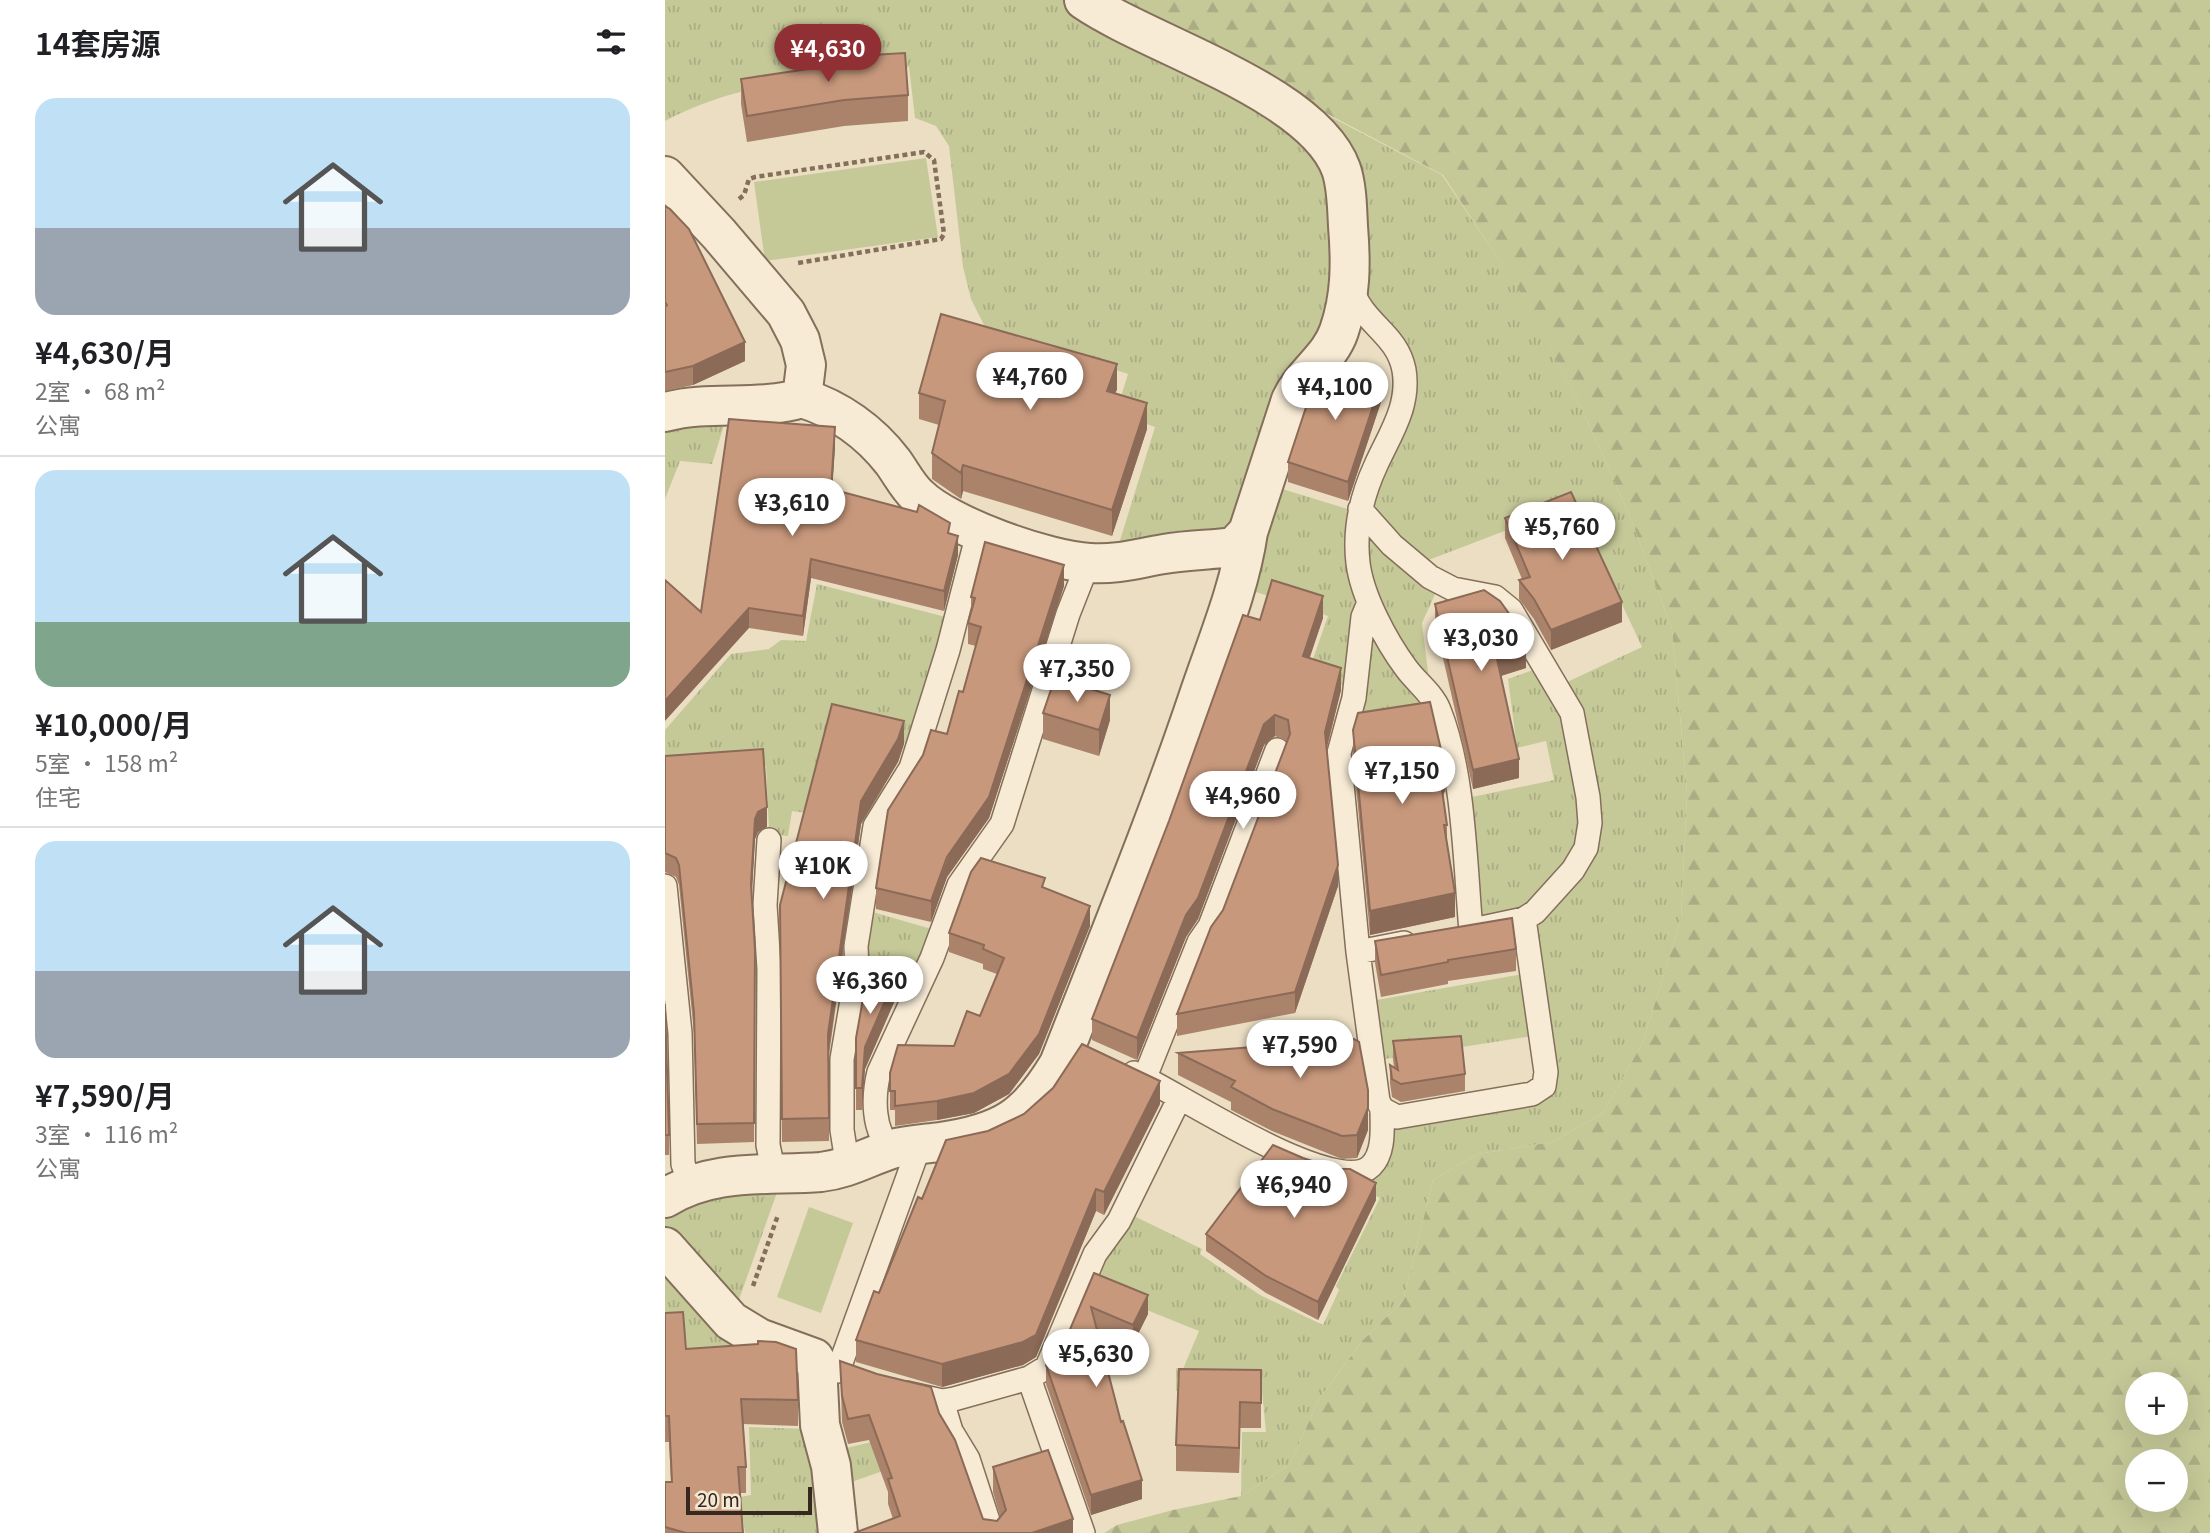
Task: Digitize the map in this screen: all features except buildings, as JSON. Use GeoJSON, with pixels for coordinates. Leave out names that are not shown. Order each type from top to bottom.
{"type":"FeatureCollection","features":[{"type":"Feature","properties":{"kind":"street"},"geometry":{"type":"LineString","coordinates":[[678,1191],[722,1175],[848,1168],[906,1147],[981,1134],[1014,1121],[1043,1092],[1075,1049],[1191,720],[1291,400],[1299,384],[1320,362],[1338,335],[1350,285],[1347,207],[1342,170],[1321,136],[1304,121],[1261,93],[1113,19],[1084,0]]}},
{"type":"Feature","properties":{"kind":"street"},"geometry":{"type":"LineString","coordinates":[[677,189],[786,313],[800,340],[806,365],[802,398]]}},
{"type":"Feature","properties":{"kind":"street"},"geometry":{"type":"LineString","coordinates":[[665,412],[711,405],[784,404],[802,398],[832,410],[865,432],[879,444],[917,496],[933,509],[978,533],[1089,564],[1127,563],[1167,553],[1234,547],[1248,532]]}},
{"type":"Feature","properties":{"kind":"street"},"geometry":{"type":"LineString","coordinates":[[665,1247],[731,1321],[759,1338],[814,1358],[838,1371],[820,1425],[831,1466],[838,1533]]}},
{"type":"Feature","properties":{"kind":"lane"},"geometry":{"type":"LineString","coordinates":[[1350,285],[1361,312],[1396,349],[1406,384],[1396,427],[1376,465],[1360,509],[1358,563],[1368,605],[1407,670],[1438,708],[1458,801],[1471,930]]}},
{"type":"Feature","properties":{"kind":"lane"},"geometry":{"type":"LineString","coordinates":[[1360,509],[1392,545],[1430,577],[1453,589],[1495,597],[1511,610],[1571,713],[1588,797],[1590,823],[1586,848],[1573,870],[1535,912],[1524,919],[1446,935]]}},
{"type":"Feature","properties":{"kind":"lane"},"geometry":{"type":"LineString","coordinates":[[848,1168],[842,1130],[842,1059],[857,971],[856,946],[875,827],[911,768],[948,650],[978,533]]}},
{"type":"Feature","properties":{"kind":"lane"},"geometry":{"type":"LineString","coordinates":[[838,1371],[906,1147],[881,1137],[878,1128],[876,1084],[879,1072],[932,958],[959,885],[1002,824],[1068,614],[1089,564]]}},
{"type":"Feature","properties":{"kind":"lane"},"geometry":{"type":"LineString","coordinates":[[1109,1061],[1145,1077],[1179,1099],[1279,1150],[1343,1174],[1361,1173],[1373,1165],[1379,1152],[1382,1109],[1378,1101],[1358,952],[1339,753],[1354,698],[1363,617],[1368,605]]}},
{"type":"Feature","properties":{"kind":"lane"},"geometry":{"type":"LineString","coordinates":[[1145,1077],[1199,942],[1210,926],[1277,750]]}},
{"type":"Feature","properties":{"kind":"lane"},"geometry":{"type":"LineString","coordinates":[[769,840],[765,905],[769,969],[768,1145],[774,1174]]}},
{"type":"Feature","properties":{"kind":"lane"},"geometry":{"type":"LineString","coordinates":[[665,886],[680,1033],[683,1164],[678,1191]]}},
{"type":"Feature","properties":{"kind":"lane"},"geometry":{"type":"LineString","coordinates":[[1382,1109],[1397,1116],[1532,1094],[1544,1086],[1546,1072],[1524,919]]}},
{"type":"Feature","properties":{"kind":"lane"},"geometry":{"type":"LineString","coordinates":[[1358,952],[1421,940]]}},
{"type":"Feature","properties":{"kind":"lane"},"geometry":{"type":"LineString","coordinates":[[880,1386],[942,1401],[1029,1378],[1047,1367],[1094,1254],[1119,1221],[1179,1099]]}},
{"type":"Feature","properties":{"kind":"lane"},"geometry":{"type":"LineString","coordinates":[[1029,1378],[1083,1533]]}},
{"type":"Feature","properties":{"kind":"lane"},"geometry":{"type":"LineString","coordinates":[[942,1401],[951,1431],[968,1459],[992,1533]]}},
{"type":"Feature","properties":{"kind":"path"},"geometry":{"type":"LineString","coordinates":[[677,189],[724,203],[738,200],[744,195],[749,179],[755,177],[925,152],[931,154],[944,234],[941,239],[797,263]]}},
{"type":"Feature","properties":{"kind":"path"},"geometry":{"type":"LineString","coordinates":[[749,1298],[780,1211]]}},
{"type":"Feature","properties":{"kind":"green space"},"geometry":{"type":"Polygon","coordinates":[[[665,0],[1067,0],[1231,87],[1327,162],[1344,281],[1238,522],[1216,533],[1118,547],[1155,427],[1116,413],[1128,374],[985,327],[971,299],[963,267],[949,146],[936,126],[915,118],[909,67],[784,82],[723,97],[665,121],[665,0]]]}},
{"type":"Feature","properties":{"kind":"green space"},"geometry":{"type":"Polygon","coordinates":[[[1112,0],[2210,0],[2210,1533],[1104,1533],[1117,1525],[1241,1496],[1290,1464],[1319,1399],[1363,1340],[1403,1301],[1433,1180],[1478,1154],[1552,1142],[1603,1113],[1643,1042],[1681,919],[1687,792],[1672,629],[1629,514],[1582,409],[1523,296],[1443,175],[1112,0]]]}},
{"type":"Feature","properties":{"kind":"green space"},"geometry":{"type":"Polygon","coordinates":[[[1251,75],[1442,175],[1523,295],[1582,409],[1629,514],[1672,629],[1687,792],[1681,919],[1643,1042],[1603,1113],[1552,1142],[1478,1154],[1433,1180],[1403,1301],[1363,1340],[1319,1399],[1290,1464],[1241,1496],[1242,1432],[1266,1432],[1262,1391],[1176,1391],[1176,1368],[1183,1369],[1199,1331],[1087,1286],[1134,1216],[1202,1249],[1200,1254],[1260,1295],[1323,1325],[1339,1290],[1336,1286],[1380,1198],[1331,1174],[1365,1177],[1387,1126],[1543,1094],[1534,924],[1590,851],[1575,699],[1567,682],[1642,647],[1575,504],[1426,561],[1370,513],[1410,386],[1364,309],[1359,208],[1251,75]]]}},
{"type":"Feature","properties":{"kind":"green space"},"geometry":{"type":"Polygon","coordinates":[[[926,158],[938,237],[765,261],[754,182],[926,158]]]}},
{"type":"Feature","properties":{"kind":"green space"},"geometry":{"type":"Polygon","coordinates":[[[726,419],[712,464],[680,461],[665,499],[665,423],[726,419]]]}},
{"type":"Feature","properties":{"kind":"green space"},"geometry":{"type":"Polygon","coordinates":[[[1276,487],[1354,511],[1360,600],[1350,688],[1308,673],[1328,616],[1244,588],[1276,487]]]}},
{"type":"Feature","properties":{"kind":"green space"},"geometry":{"type":"Polygon","coordinates":[[[1364,525],[1436,592],[1422,623],[1429,680],[1414,664],[1373,603],[1364,525]]]}},
{"type":"Feature","properties":{"kind":"green space"},"geometry":{"type":"Polygon","coordinates":[[[817,584],[946,617],[907,744],[831,722],[819,769],[885,787],[867,822],[792,811],[788,836],[773,835],[769,831],[766,765],[665,770],[665,730],[731,654],[769,649],[781,640],[806,641],[817,584]]]}},
{"type":"Feature","properties":{"kind":"green space"},"geometry":{"type":"Polygon","coordinates":[[[1367,625],[1426,708],[1383,790],[1349,798],[1344,774],[1367,625]]]}},
{"type":"Feature","properties":{"kind":"green space"},"geometry":{"type":"Polygon","coordinates":[[[1538,668],[1572,735],[1581,845],[1521,915],[1482,922],[1467,798],[1554,780],[1546,741],[1517,748],[1508,679],[1538,668]]]}},
{"type":"Feature","properties":{"kind":"green space"},"geometry":{"type":"Polygon","coordinates":[[[869,911],[935,930],[916,962],[902,997],[861,986],[869,911]]]}},
{"type":"Feature","properties":{"kind":"green space"},"geometry":{"type":"Polygon","coordinates":[[[1523,974],[1533,1036],[1379,1060],[1371,1001],[1523,974]]]}},
{"type":"Feature","properties":{"kind":"green space"},"geometry":{"type":"Polygon","coordinates":[[[780,1184],[735,1311],[665,1235],[665,1218],[681,1205],[780,1184]]]}},
{"type":"Feature","properties":{"kind":"green space"},"geometry":{"type":"Polygon","coordinates":[[[809,1207],[853,1223],[821,1313],[777,1297],[809,1207]]]}},
{"type":"Feature","properties":{"kind":"green space"},"geometry":{"type":"Polygon","coordinates":[[[665,1260],[757,1344],[688,1362],[686,1335],[665,1335],[665,1260]]]}},
{"type":"Feature","properties":{"kind":"green space"},"geometry":{"type":"Polygon","coordinates":[[[942,1425],[952,1447],[840,1486],[834,1451],[942,1425]]]}},
{"type":"Feature","properties":{"kind":"green space"},"geometry":{"type":"Polygon","coordinates":[[[749,1427],[811,1429],[830,1533],[745,1533],[740,1497],[751,1495],[749,1427]]]}}]}
